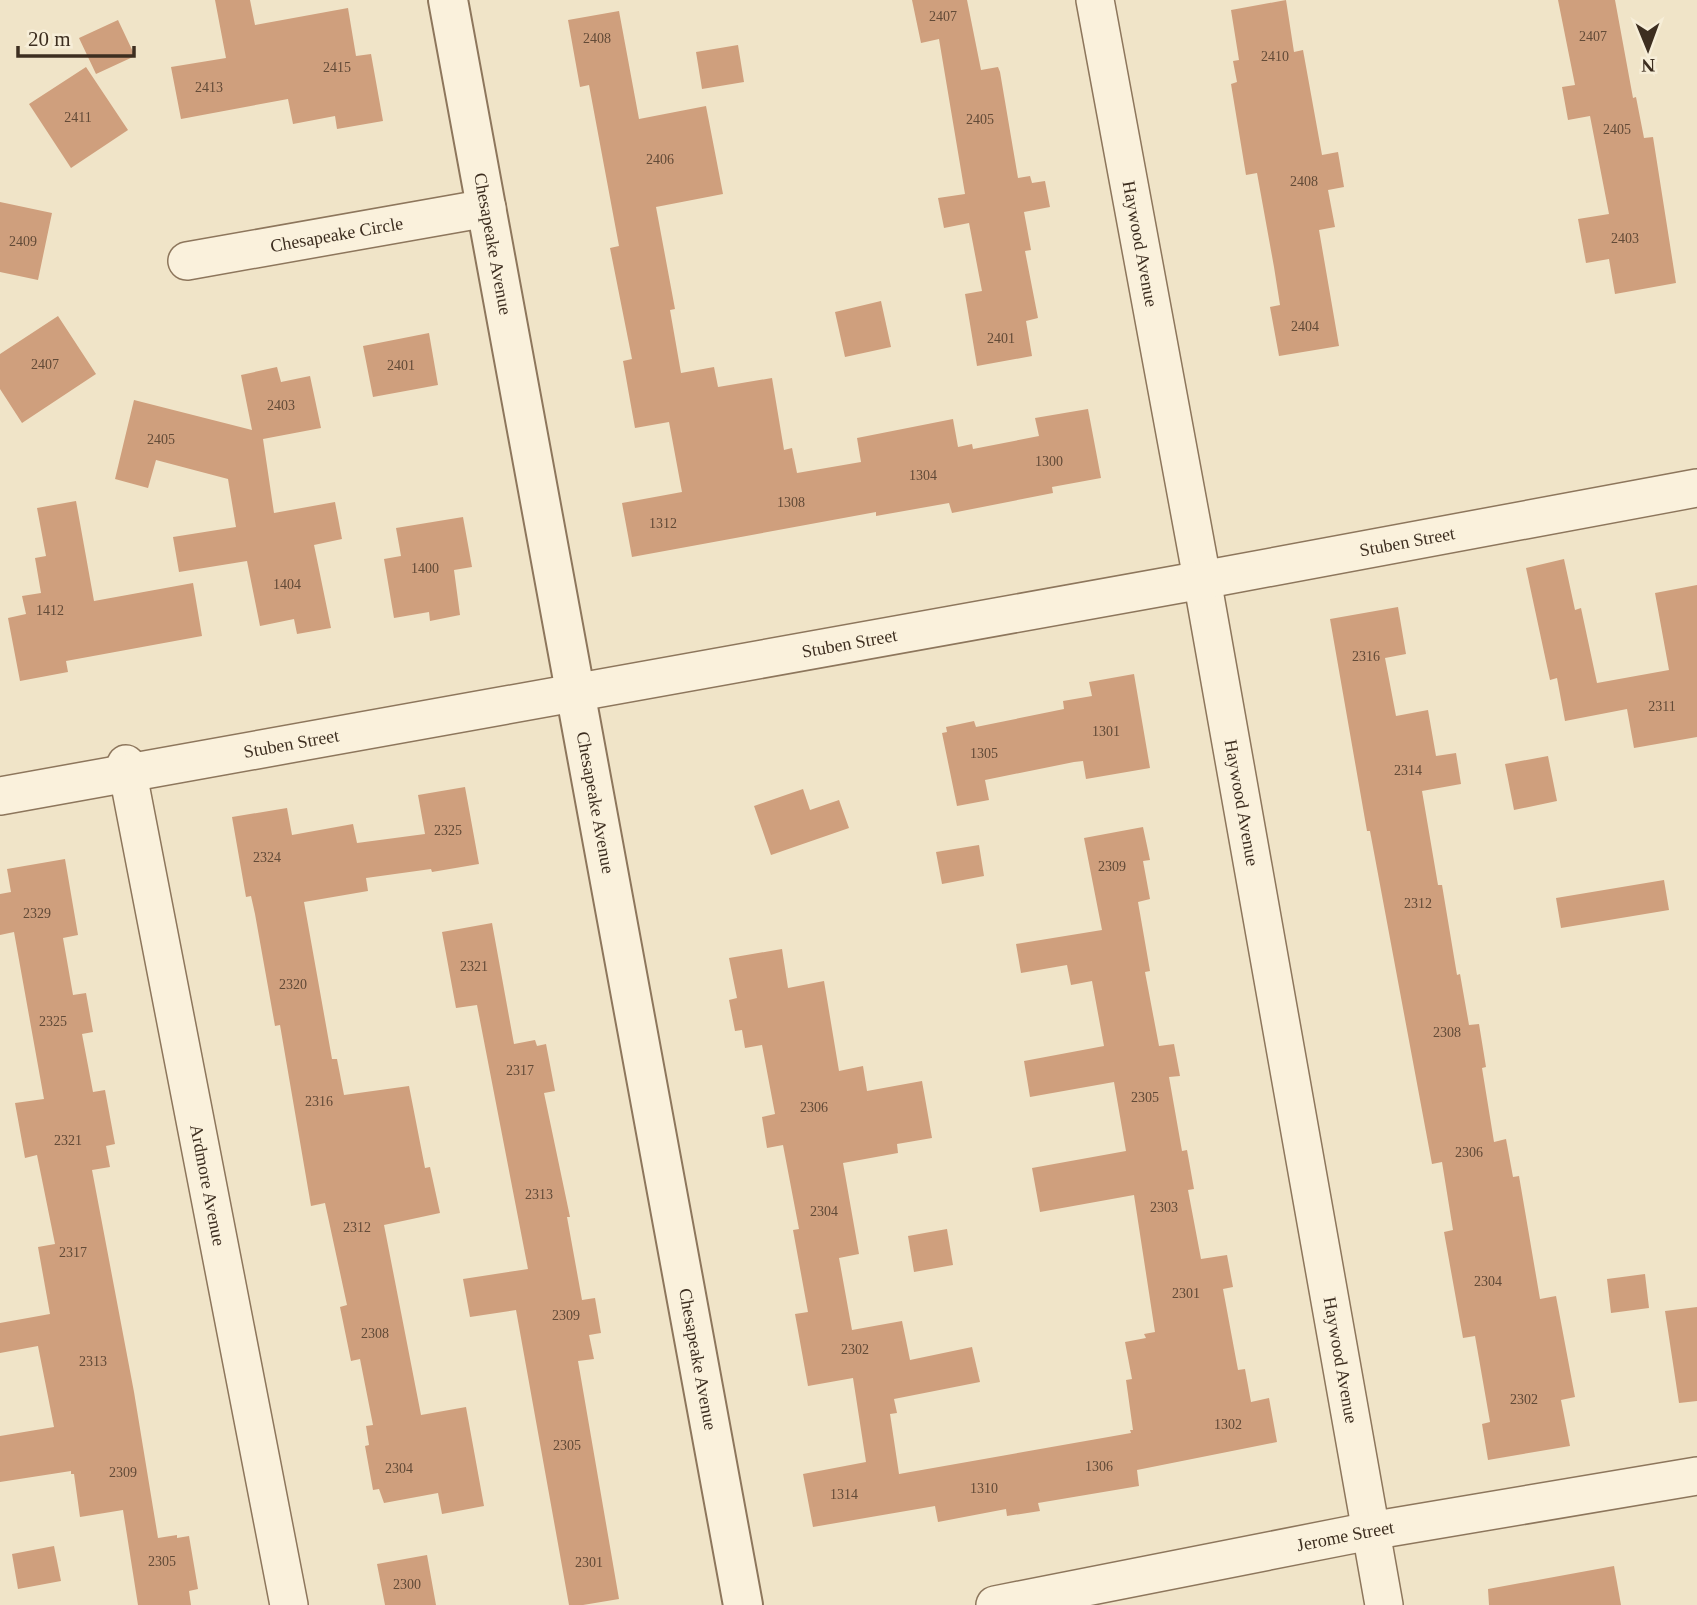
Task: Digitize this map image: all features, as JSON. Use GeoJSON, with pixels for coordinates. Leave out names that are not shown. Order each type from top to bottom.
{"type":"FeatureCollection","features":[{"type":"Feature","properties":{"kind":"street","name":"Chesapeake Avenue"},"geometry":{"type":"LineString","coordinates":[[448,0],[743,1605]]}},
{"type":"Feature","properties":{"kind":"street","name":"Haywood Avenue"},"geometry":{"type":"LineString","coordinates":[[1095,0],[1202,580],[1384,1605]]}},
{"type":"Feature","properties":{"kind":"street","name":"Chesapeake Circle"},"geometry":{"type":"LineString","coordinates":[[187,261],[487,208]]}},
{"type":"Feature","properties":{"kind":"street","name":"Stuben Street"},"geometry":{"type":"LineString","coordinates":[[0,796],[127,769],[576,694],[1697,488]]}},
{"type":"Feature","properties":{"kind":"street","name":"Ardmore Avenue"},"geometry":{"type":"LineString","coordinates":[[127,769],[289,1605]]}},
{"type":"Feature","properties":{"kind":"street","name":"Jerome Street"},"geometry":{"type":"LineString","coordinates":[[995,1605],[1370,1531],[1697,1476]]}},
{"type":"Feature","properties":{"kind":"building"},"geometry":{"type":"Polygon","coordinates":[[[215,0],[250,0],[255,25],[348,8],[356,56],[371,54],[383,121],[337,129],[335,116],[293,124],[288,99],[181,119],[171,67],[226,58],[215,0]]]}},
{"type":"Feature","properties":{"kind":"building"},"geometry":{"type":"Polygon","coordinates":[[[912,0],[967,0],[981,70],[998,67],[1000,72],[1018,178],[1030,176],[1032,183],[1045,181],[1050,207],[1024,212],[1031,250],[1025,251],[1038,318],[1026,321],[1032,356],[977,366],[965,294],[982,291],[969,223],[944,228],[938,198],[965,194],[939,39],[921,43],[912,0]]]}},
{"type":"Feature","properties":{"kind":"building"},"geometry":{"type":"Polygon","coordinates":[[[1286,0],[1294,52],[1303,50],[1322,155],[1338,152],[1344,187],[1328,190],[1335,227],[1319,230],[1339,346],[1279,356],[1270,307],[1280,305],[1274,267],[1257,173],[1246,175],[1231,84],[1237,82],[1233,61],[1239,60],[1231,10],[1286,0]]]}},
{"type":"Feature","properties":{"kind":"building"},"geometry":{"type":"Polygon","coordinates":[[[1558,0],[1615,0],[1633,98],[1636,97],[1644,138],[1653,137],[1676,283],[1615,294],[1609,259],[1586,263],[1578,219],[1609,214],[1590,116],[1568,120],[1562,87],[1575,85],[1558,0]]]}},
{"type":"Feature","properties":{"kind":"building"},"geometry":{"type":"Polygon","coordinates":[[[619,11],[639,119],[706,106],[723,194],[656,207],[675,309],[670,310],[681,373],[714,367],[718,387],[772,378],[784,450],[792,448],[797,473],[861,462],[857,438],[953,419],[958,447],[972,444],[973,449],[1039,436],[1035,418],[1088,409],[1101,478],[1052,487],[1053,493],[952,513],[949,503],[876,516],[876,512],[632,557],[622,503],[682,492],[669,422],[635,428],[623,361],[632,359],[610,248],[619,246],[589,85],[580,87],[568,20],[619,11]]]}},
{"type":"Feature","properties":{"kind":"building"},"geometry":{"type":"Polygon","coordinates":[[[118,20],[135,56],[96,74],[79,38],[118,20]]]}},
{"type":"Feature","properties":{"kind":"building"},"geometry":{"type":"Polygon","coordinates":[[[738,45],[744,82],[702,89],[696,52],[738,45]]]}},
{"type":"Feature","properties":{"kind":"building"},"geometry":{"type":"Polygon","coordinates":[[[86,67],[128,130],[71,168],[29,104],[86,67]]]}},
{"type":"Feature","properties":{"kind":"building"},"geometry":{"type":"Polygon","coordinates":[[[0,202],[52,213],[38,280],[0,272],[0,202]]]}},
{"type":"Feature","properties":{"kind":"building"},"geometry":{"type":"Polygon","coordinates":[[[881,301],[891,347],[845,357],[835,312],[881,301]]]}},
{"type":"Feature","properties":{"kind":"building"},"geometry":{"type":"Polygon","coordinates":[[[58,316],[96,374],[22,423],[0,389],[0,354],[58,316]]]}},
{"type":"Feature","properties":{"kind":"building"},"geometry":{"type":"Polygon","coordinates":[[[429,333],[438,385],[373,397],[363,346],[429,333]]]}},
{"type":"Feature","properties":{"kind":"building"},"geometry":{"type":"Polygon","coordinates":[[[277,367],[281,382],[310,376],[321,428],[263,439],[274,513],[335,502],[342,539],[314,545],[331,628],[297,634],[294,619],[260,626],[247,561],[179,572],[173,537],[236,527],[228,479],[156,460],[148,488],[115,479],[134,400],[252,430],[241,375],[277,367]]]}},
{"type":"Feature","properties":{"kind":"building"},"geometry":{"type":"Polygon","coordinates":[[[76,501],[94,601],[193,583],[202,636],[66,661],[68,672],[20,681],[8,618],[26,614],[22,596],[41,593],[35,558],[46,556],[37,508],[76,501]]]}},
{"type":"Feature","properties":{"kind":"building"},"geometry":{"type":"Polygon","coordinates":[[[463,517],[472,567],[454,570],[460,615],[430,621],[429,612],[394,618],[384,559],[401,556],[396,528],[463,517]]]}},
{"type":"Feature","properties":{"kind":"building"},"geometry":{"type":"Polygon","coordinates":[[[1564,559],[1575,610],[1581,608],[1597,683],[1669,670],[1655,593],[1697,585],[1697,737],[1634,748],[1627,709],[1565,721],[1557,678],[1550,680],[1526,568],[1564,559]]]}},
{"type":"Feature","properties":{"kind":"building"},"geometry":{"type":"Polygon","coordinates":[[[1398,607],[1406,654],[1385,658],[1396,716],[1428,710],[1436,756],[1456,753],[1461,784],[1422,791],[1438,885],[1442,885],[1457,975],[1460,974],[1469,1025],[1479,1024],[1486,1067],[1482,1068],[1494,1142],[1506,1139],[1513,1177],[1519,1176],[1540,1299],[1556,1296],[1575,1397],[1561,1400],[1570,1446],[1488,1460],[1482,1424],[1490,1422],[1475,1336],[1463,1338],[1444,1232],[1453,1230],[1442,1162],[1432,1164],[1370,831],[1367,831],[1330,619],[1398,607]]]}},
{"type":"Feature","properties":{"kind":"building"},"geometry":{"type":"Polygon","coordinates":[[[1134,674],[1150,768],[1086,779],[1083,761],[1074,762],[985,780],[989,800],[957,806],[942,733],[947,732],[946,727],[974,721],[976,727],[1064,709],[1063,701],[1092,696],[1089,682],[1134,674]]]}},
{"type":"Feature","properties":{"kind":"building"},"geometry":{"type":"Polygon","coordinates":[[[1548,756],[1557,801],[1514,810],[1505,764],[1548,756]]]}},
{"type":"Feature","properties":{"kind":"building"},"geometry":{"type":"Polygon","coordinates":[[[465,787],[479,864],[432,872],[431,869],[366,878],[368,891],[304,902],[332,1059],[337,1059],[344,1095],[409,1086],[425,1168],[430,1167],[440,1213],[384,1225],[421,1415],[466,1407],[484,1506],[442,1514],[438,1493],[384,1503],[379,1489],[373,1490],[365,1446],[369,1445],[366,1426],[373,1425],[360,1359],[351,1361],[340,1307],[347,1305],[325,1203],[311,1206],[280,1025],[275,1026],[255,914],[251,896],[246,897],[232,817],[287,808],[292,835],[353,824],[357,843],[425,834],[418,795],[465,787]]]}},
{"type":"Feature","properties":{"kind":"building"},"geometry":{"type":"Polygon","coordinates":[[[803,789],[810,810],[839,800],[849,828],[771,855],[754,806],[803,789]]]}},
{"type":"Feature","properties":{"kind":"building"},"geometry":{"type":"Polygon","coordinates":[[[1143,827],[1150,860],[1143,861],[1150,899],[1138,902],[1150,971],[1145,972],[1159,1046],[1174,1044],[1180,1076],[1169,1077],[1182,1151],[1187,1150],[1194,1189],[1188,1190],[1201,1259],[1227,1255],[1233,1287],[1223,1289],[1238,1370],[1245,1369],[1251,1402],[1269,1398],[1277,1442],[1137,1470],[1139,1486],[1038,1503],[1040,1511],[1007,1516],[1006,1509],[938,1522],[935,1506],[813,1527],[803,1474],[866,1462],[853,1378],[808,1386],[795,1314],[808,1312],[793,1230],[799,1229],[783,1145],[767,1148],[762,1117],[775,1114],[762,1045],[745,1048],[742,1030],[735,1031],[729,1000],[737,998],[729,958],[782,949],[788,988],[824,981],[839,1071],[863,1066],[867,1091],[922,1081],[932,1138],[897,1144],[898,1153],[843,1163],[859,1254],[839,1258],[852,1330],[902,1321],[910,1360],[972,1347],[980,1382],[894,1399],[897,1413],[890,1414],[899,1474],[1131,1433],[1130,1430],[1133,1430],[1126,1380],[1132,1379],[1125,1342],[1146,1338],[1144,1334],[1155,1332],[1134,1195],[1040,1212],[1032,1168],[1126,1151],[1114,1082],[1030,1097],[1024,1061],[1104,1046],[1092,981],[1071,985],[1067,965],[1021,973],[1016,944],[1102,930],[1084,838],[1143,827]]]}},
{"type":"Feature","properties":{"kind":"building"},"geometry":{"type":"Polygon","coordinates":[[[979,845],[984,876],[942,884],[936,852],[979,845]]]}},
{"type":"Feature","properties":{"kind":"building"},"geometry":{"type":"Polygon","coordinates":[[[65,859],[78,935],[63,938],[73,995],[86,993],[93,1032],[82,1034],[93,1092],[105,1090],[115,1144],[106,1146],[110,1167],[92,1170],[134,1392],[158,1538],[189,1536],[198,1589],[189,1591],[191,1605],[138,1605],[123,1510],[80,1517],[74,1474],[71,1474],[71,1471],[0,1482],[0,1436],[54,1427],[38,1346],[0,1353],[0,1323],[50,1314],[38,1247],[55,1244],[37,1155],[25,1158],[15,1103],[44,1099],[14,932],[0,935],[0,894],[11,892],[7,869],[65,859]]]}},
{"type":"Feature","properties":{"kind":"building"},"geometry":{"type":"Polygon","coordinates":[[[1664,880],[1669,910],[1561,928],[1556,898],[1664,880]]]}},
{"type":"Feature","properties":{"kind":"building"},"geometry":{"type":"Polygon","coordinates":[[[492,923],[514,1044],[535,1040],[537,1046],[546,1044],[555,1091],[544,1093],[570,1217],[567,1217],[582,1300],[595,1298],[601,1333],[589,1335],[594,1359],[578,1361],[619,1599],[583,1605],[569,1605],[516,1310],[470,1317],[463,1279],[528,1269],[477,1005],[456,1008],[442,932],[492,923]]]}},
{"type":"Feature","properties":{"kind":"building"},"geometry":{"type":"Polygon","coordinates":[[[947,1229],[953,1265],[914,1272],[908,1236],[947,1229]]]}},
{"type":"Feature","properties":{"kind":"building"},"geometry":{"type":"Polygon","coordinates":[[[1645,1274],[1649,1308],[1611,1313],[1607,1279],[1645,1274]]]}},
{"type":"Feature","properties":{"kind":"building"},"geometry":{"type":"Polygon","coordinates":[[[1697,1307],[1697,1401],[1679,1403],[1665,1311],[1697,1307]]]}},
{"type":"Feature","properties":{"kind":"building"},"geometry":{"type":"Polygon","coordinates":[[[54,1546],[61,1581],[18,1589],[12,1554],[54,1546]]]}},
{"type":"Feature","properties":{"kind":"building"},"geometry":{"type":"Polygon","coordinates":[[[427,1555],[436,1605],[385,1605],[377,1564],[427,1555]]]}},
{"type":"Feature","properties":{"kind":"building"},"geometry":{"type":"Polygon","coordinates":[[[1614,1566],[1621,1605],[1489,1605],[1488,1589],[1614,1566]]]}}]}
